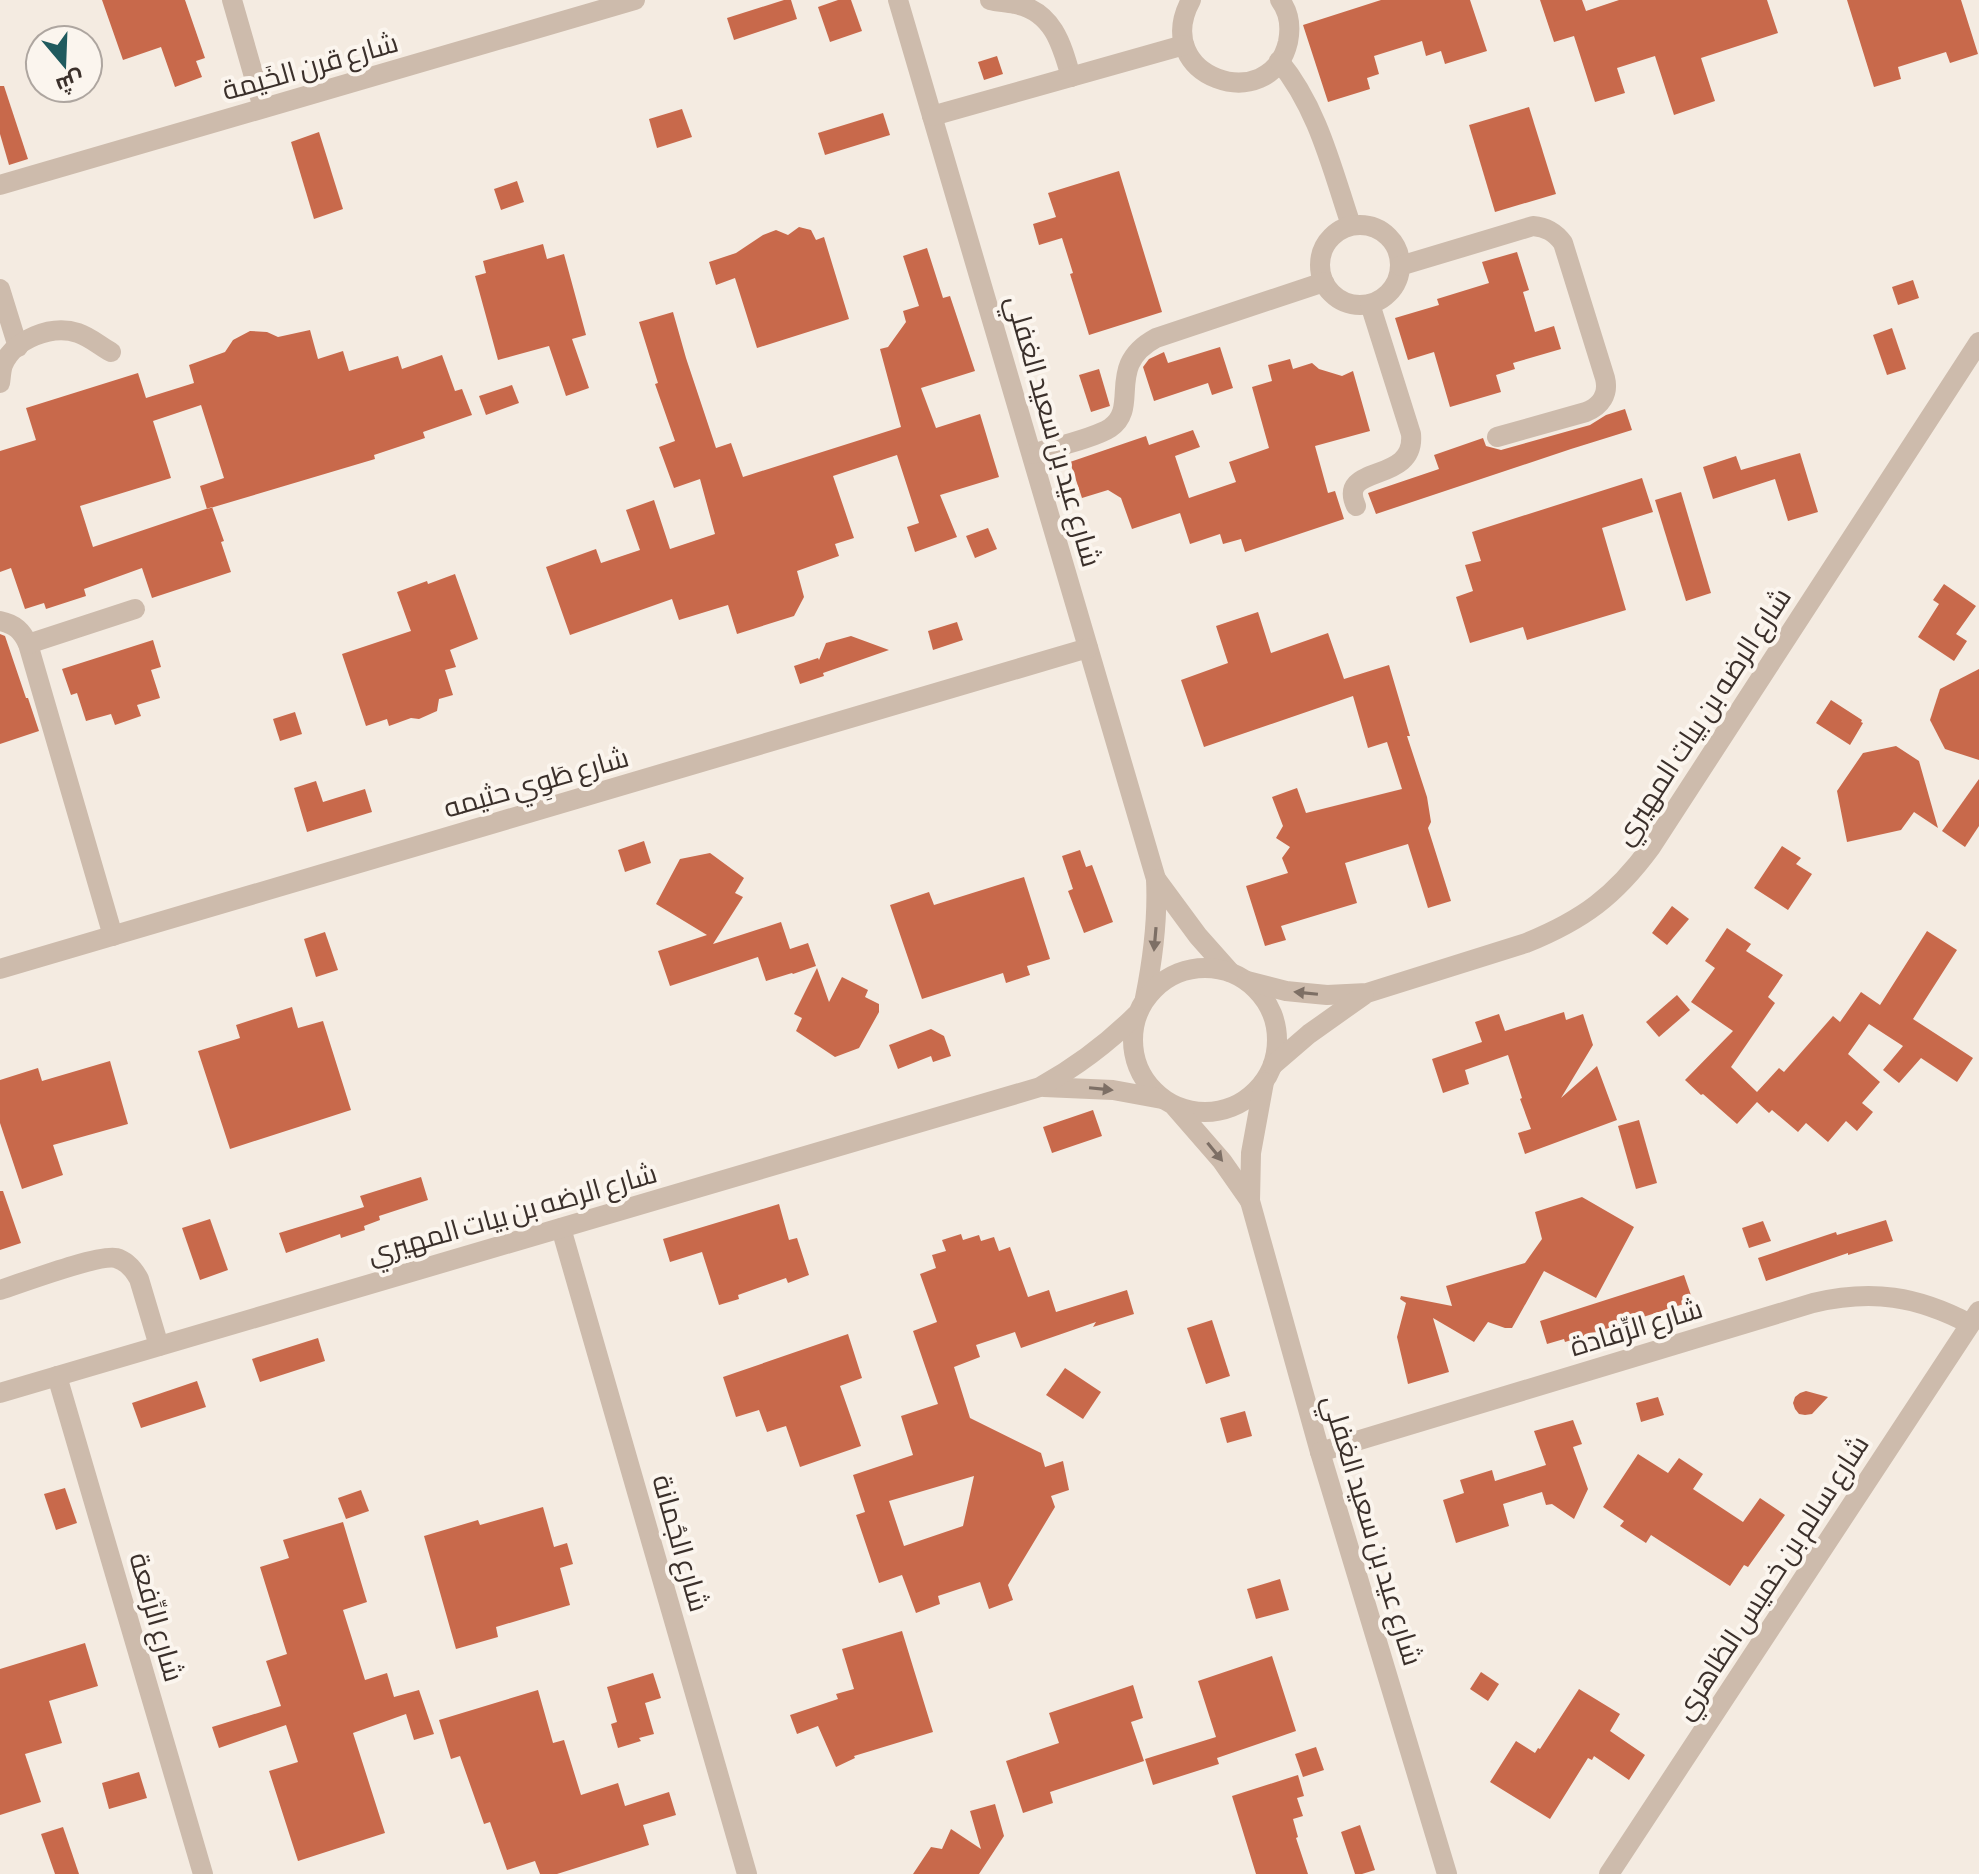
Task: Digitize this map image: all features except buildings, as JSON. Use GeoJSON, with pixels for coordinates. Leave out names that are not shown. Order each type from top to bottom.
{"type":"FeatureCollection","features":[{"type":"Feature","properties":{"kind":"street"},"geometry":{"type":"LineString","coordinates":[[232,0],[263,108]]}},
{"type":"Feature","properties":{"kind":"street","name":"شارع قرن الخَيمة"},"geometry":{"type":"LineString","coordinates":[[0,185],[596,6],[635,0]]}},
{"type":"Feature","properties":{"kind":"street","name":"شارع عيد بن سعيد الغفلي"},"geometry":{"type":"LineString","coordinates":[[898,0],[1156,879],[1155,939],[1141,1006]]}},
{"type":"Feature","properties":{"kind":"street"},"geometry":{"type":"LineString","coordinates":[[990,0],[1027,7],[1047,21],[1060,41],[1071,77]]}},
{"type":"Feature","properties":{"kind":"street"},"geometry":{"type":"LineString","coordinates":[[1191,0],[1182,33],[1190,59],[1212,78],[1241,83],[1269,72],[1279,61],[1289,34],[1287,2]]}},
{"type":"Feature","properties":{"kind":"street"},"geometry":{"type":"LineString","coordinates":[[932,116],[1184,45]]}},
{"type":"Feature","properties":{"kind":"street"},"geometry":{"type":"LineString","coordinates":[[1279,61],[1309,106],[1351,225]]}},
{"type":"Feature","properties":{"kind":"street"},"geometry":{"type":"LineString","coordinates":[[1351,225],[1376,227],[1386,234],[1399,254],[1400,266],[1399,276],[1388,294],[1370,304],[1357,305],[1334,296],[1320,274],[1322,249],[1339,230],[1351,225]]}},
{"type":"Feature","properties":{"kind":"street"},"geometry":{"type":"LineString","coordinates":[[1400,266],[1533,226],[1551,231],[1563,243],[1607,384],[1605,397],[1594,409],[1586,412],[1497,437]]}},
{"type":"Feature","properties":{"kind":"street"},"geometry":{"type":"LineString","coordinates":[[1032,454],[1111,428],[1122,412],[1129,363],[1145,344],[1324,282]]}},
{"type":"Feature","properties":{"kind":"street"},"geometry":{"type":"LineString","coordinates":[[0,289],[18,347]]}},
{"type":"Feature","properties":{"kind":"street"},"geometry":{"type":"LineString","coordinates":[[1356,506],[1352,498],[1357,483],[1402,462],[1412,442],[1370,304]]}},
{"type":"Feature","properties":{"kind":"street"},"geometry":{"type":"LineString","coordinates":[[0,383],[4,364],[18,347],[35,336],[53,330],[76,332],[111,352]]}},
{"type":"Feature","properties":{"kind":"street","name":"شارع الرضه بن بيات المهيري"},"geometry":{"type":"LineString","coordinates":[[1238,976],[1286,991],[1327,995],[1367,993],[1526,943],[1575,921],[1597,906],[1617,888],[1651,847],[1979,342]]}},
{"type":"Feature","properties":{"kind":"street"},"geometry":{"type":"LineString","coordinates":[[28,644],[135,609]]}},
{"type":"Feature","properties":{"kind":"street"},"geometry":{"type":"LineString","coordinates":[[0,621],[17,627],[28,644],[113,936]]}},
{"type":"Feature","properties":{"kind":"street","name":"شارع طَوِي حثيمه"},"geometry":{"type":"LineString","coordinates":[[0,969],[1088,648]]}},
{"type":"Feature","properties":{"kind":"street","name":"شارع عيد بن سعيد الغفلي"},"geometry":{"type":"LineString","coordinates":[[1156,879],[1198,936],[1238,976]]}},
{"type":"Feature","properties":{"kind":"street"},"geometry":{"type":"LineString","coordinates":[[1193,968],[1212,968],[1238,976],[1261,994],[1277,1028],[1277,1047],[1268,1074],[1246,1099],[1223,1110],[1190,1111],[1168,1103],[1148,1086],[1138,1070],[1132,1033],[1141,1006],[1158,984],[1174,974],[1193,968]]}},
{"type":"Feature","properties":{"kind":"street","name":"شارع الرضه بن بيات المهيري"},"geometry":{"type":"LineString","coordinates":[[1268,1074],[1309,1034],[1367,993]]}},
{"type":"Feature","properties":{"kind":"street","name":"شارع الرضه بن بيات المهيري"},"geometry":{"type":"LineString","coordinates":[[0,1393],[1040,1087],[1081,1062],[1119,1032],[1141,1006]]}},
{"type":"Feature","properties":{"kind":"street","name":"شارع عيد بن سعيد الغفلي"},"geometry":{"type":"LineString","coordinates":[[1268,1074],[1251,1153],[1250,1201],[1320,1452],[1447,1874]]}},
{"type":"Feature","properties":{"kind":"street","name":"شارع الرضه بن بيات المهيري"},"geometry":{"type":"LineString","coordinates":[[1040,1087],[1113,1090],[1168,1103]]}},
{"type":"Feature","properties":{"kind":"street","name":"شارع عيد بن سعيد الغفلي"},"geometry":{"type":"LineString","coordinates":[[1168,1103],[1215,1151],[1250,1201]]}},
{"type":"Feature","properties":{"kind":"street","name":"شارع الجُمانة"},"geometry":{"type":"LineString","coordinates":[[561,1228],[747,1874]]}},
{"type":"Feature","properties":{"kind":"street"},"geometry":{"type":"LineString","coordinates":[[0,1290],[98,1259],[115,1258],[135,1272],[159,1346]]}},
{"type":"Feature","properties":{"kind":"street","name":"شارع الرِّفادة"},"geometry":{"type":"LineString","coordinates":[[1320,1452],[1836,1298],[1882,1296],[1905,1299],[1974,1318]]}},
{"type":"Feature","properties":{"kind":"street","name":"شارع سالم بن خميس الظاهري"},"geometry":{"type":"LineString","coordinates":[[1609,1874],[1974,1318]]}},
{"type":"Feature","properties":{"kind":"street","name":"شارع الرِّفعة"},"geometry":{"type":"LineString","coordinates":[[57,1376],[203,1874]]}}]}
